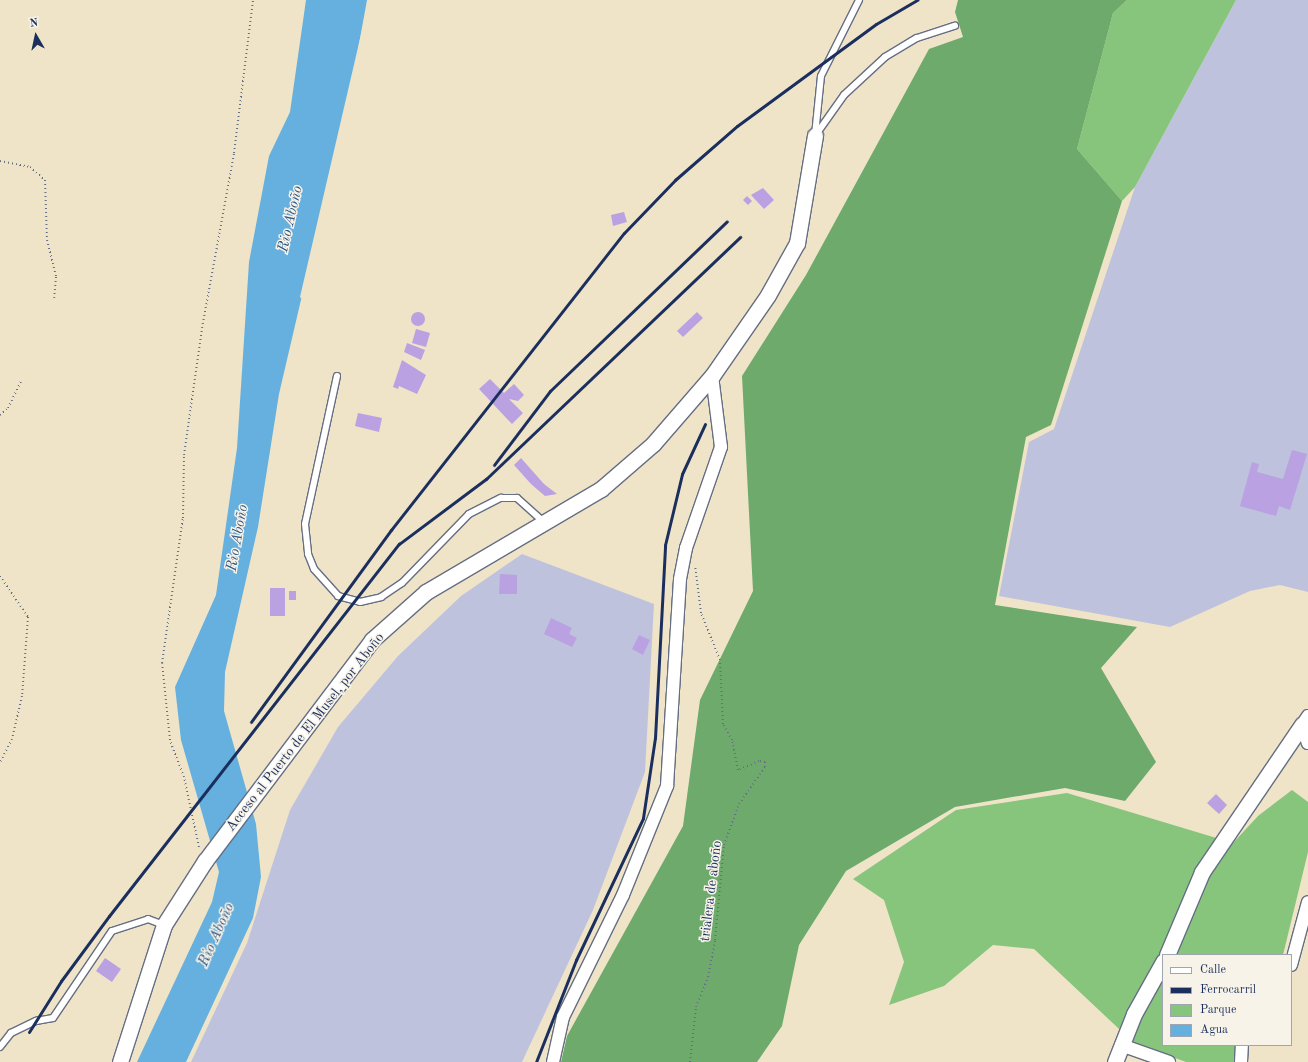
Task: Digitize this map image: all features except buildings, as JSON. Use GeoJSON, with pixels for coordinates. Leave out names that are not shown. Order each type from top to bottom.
{"type":"FeatureCollection","features":[{"type":"Feature","properties":{"kind":"street","name":"Acceso al Puerto de El Musel, por Aboño"},"geometry":{"type":"LineString","coordinates":[[120,1062],[164,924],[204,863],[372,640],[426,592],[545,524],[601,489],[653,444],[712,376],[768,295],[797,243],[815,136]]}},
{"type":"Feature","properties":{"kind":"street"},"geometry":{"type":"LineString","coordinates":[[553,1062],[563,1017],[623,895],[667,786],[680,579],[686,548],[721,447],[712,376]]}},
{"type":"Feature","properties":{"kind":"street"},"geometry":{"type":"LineString","coordinates":[[1305,721],[1308,744]]}},
{"type":"Feature","properties":{"kind":"street"},"geometry":{"type":"LineString","coordinates":[[1167,954],[1202,872],[1305,721]]}},
{"type":"Feature","properties":{"kind":"street"},"geometry":{"type":"LineString","coordinates":[[1292,961],[1308,902]]}},
{"type":"Feature","properties":{"kind":"street"},"geometry":{"type":"LineString","coordinates":[[1115,1062],[1121,1045],[1162,964]]}},
{"type":"Feature","properties":{"kind":"street"},"geometry":{"type":"LineString","coordinates":[[1121,1045],[1169,1062]]}},
{"type":"Feature","properties":{"kind":"street"},"geometry":{"type":"LineString","coordinates":[[1241,1062],[1242,1046]]}},
{"type":"Feature","properties":{"kind":"lane","name":"Acceso al Puerto de El Musel, por Aboño"},"geometry":{"type":"LineString","coordinates":[[815,136],[821,76],[859,0]]}},
{"type":"Feature","properties":{"kind":"lane"},"geometry":{"type":"LineString","coordinates":[[815,136],[844,95],[885,57],[917,38],[955,26]]}},
{"type":"Feature","properties":{"kind":"lane"},"geometry":{"type":"LineString","coordinates":[[337,376],[305,524],[308,554],[314,569],[338,596],[360,602],[382,597],[402,583],[469,514],[501,498],[516,498],[545,524]]}},
{"type":"Feature","properties":{"kind":"lane"},"geometry":{"type":"LineString","coordinates":[[0,1047],[11,1033],[36,1021],[53,1018],[112,932],[148,919],[164,924]]}},
{"type":"Feature","properties":{"kind":"path"},"geometry":{"type":"LineString","coordinates":[[204,863],[184,777],[170,740],[162,663],[175,594],[183,518],[184,455],[202,328],[234,153],[253,0]]}},
{"type":"Feature","properties":{"kind":"path"},"geometry":{"type":"LineString","coordinates":[[0,160],[30,167],[45,180],[47,240],[56,277],[54,298]]}},
{"type":"Feature","properties":{"kind":"path"},"geometry":{"type":"LineString","coordinates":[[0,416],[8,408],[21,381]]}},
{"type":"Feature","properties":{"kind":"path","name":"trialera de aboño"},"geometry":{"type":"LineString","coordinates":[[690,1062],[696,1007],[708,977],[715,940],[724,845],[739,804],[765,767],[764,762],[759,761],[738,770],[732,740],[724,724],[720,660],[701,613],[694,558]]}},
{"type":"Feature","properties":{"kind":"path"},"geometry":{"type":"LineString","coordinates":[[0,576],[28,617],[22,696],[10,746],[0,763]]}},
{"type":"Feature","properties":{"kind":"shaded area"},"geometry":{"type":"Polygon","coordinates":[[[1236,0],[1308,0],[1308,592],[1280,585],[1250,591],[1170,627],[999,596],[1029,442],[1054,429],[1135,187],[1236,0]]]}},
{"type":"Feature","properties":{"kind":"shaded area"},"geometry":{"type":"Polygon","coordinates":[[[522,554],[654,604],[645,772],[593,910],[522,1062],[191,1062],[247,943],[290,810],[338,727],[398,656],[461,596],[522,554]]]}},
{"type":"Feature","properties":{"kind":"green space"},"geometry":{"type":"Polygon","coordinates":[[[958,0],[1127,0],[1113,13],[1077,149],[1122,201],[1051,425],[1026,437],[995,605],[1137,627],[1101,668],[1156,762],[1125,801],[1065,788],[955,807],[846,871],[799,945],[782,1026],[757,1062],[561,1062],[567,1036],[683,826],[700,700],[753,591],[742,376],[806,275],[929,49],[963,37],[955,12],[958,0]]]}},
{"type":"Feature","properties":{"kind":"green space"},"geometry":{"type":"Polygon","coordinates":[[[1127,0],[1236,0],[1135,187],[1122,201],[1077,149],[1113,13],[1127,0]]]}},
{"type":"Feature","properties":{"kind":"green space"},"geometry":{"type":"Polygon","coordinates":[[[1292,790],[1308,802],[1308,852],[1283,954],[1162,954],[1162,1046],[1240,1046],[1239,1062],[1186,1062],[1134,1043],[1034,949],[993,945],[944,986],[889,1005],[904,962],[884,900],[853,879],[956,810],[1067,793],[1233,843],[1258,816],[1292,790]]]}},
{"type":"Feature","properties":{"kind":"water","name":"Rio Aboño"},"geometry":{"type":"Polygon","coordinates":[[[306,0],[367,0],[353,77],[279,394],[258,527],[225,672],[224,711],[256,824],[261,877],[253,918],[186,1062],[137,1062],[212,902],[219,872],[181,740],[175,687],[216,595],[237,448],[249,262],[269,156],[290,112],[306,0]]]}},
{"type":"Feature","properties":{"kind":"pier"},"geometry":{"type":"Polygon","coordinates":[[[369,0],[355,78],[302,299],[300,297],[369,0]]]}},
{"type":"Feature","properties":{"kind":"railway"},"geometry":{"type":"LineString","coordinates":[[251,722],[391,530],[624,233],[675,180],[737,126],[876,24],[917,0]]}},
{"type":"Feature","properties":{"kind":"railway"},"geometry":{"type":"LineString","coordinates":[[494,465],[550,391],[727,221]]}},
{"type":"Feature","properties":{"kind":"railway"},"geometry":{"type":"LineString","coordinates":[[29,1032],[61,981],[109,916],[399,544],[486,479],[740,237]]}},
{"type":"Feature","properties":{"kind":"railway"},"geometry":{"type":"LineString","coordinates":[[536,1062],[576,960],[643,818],[655,738],[665,545],[682,474],[705,424]]}}]}
